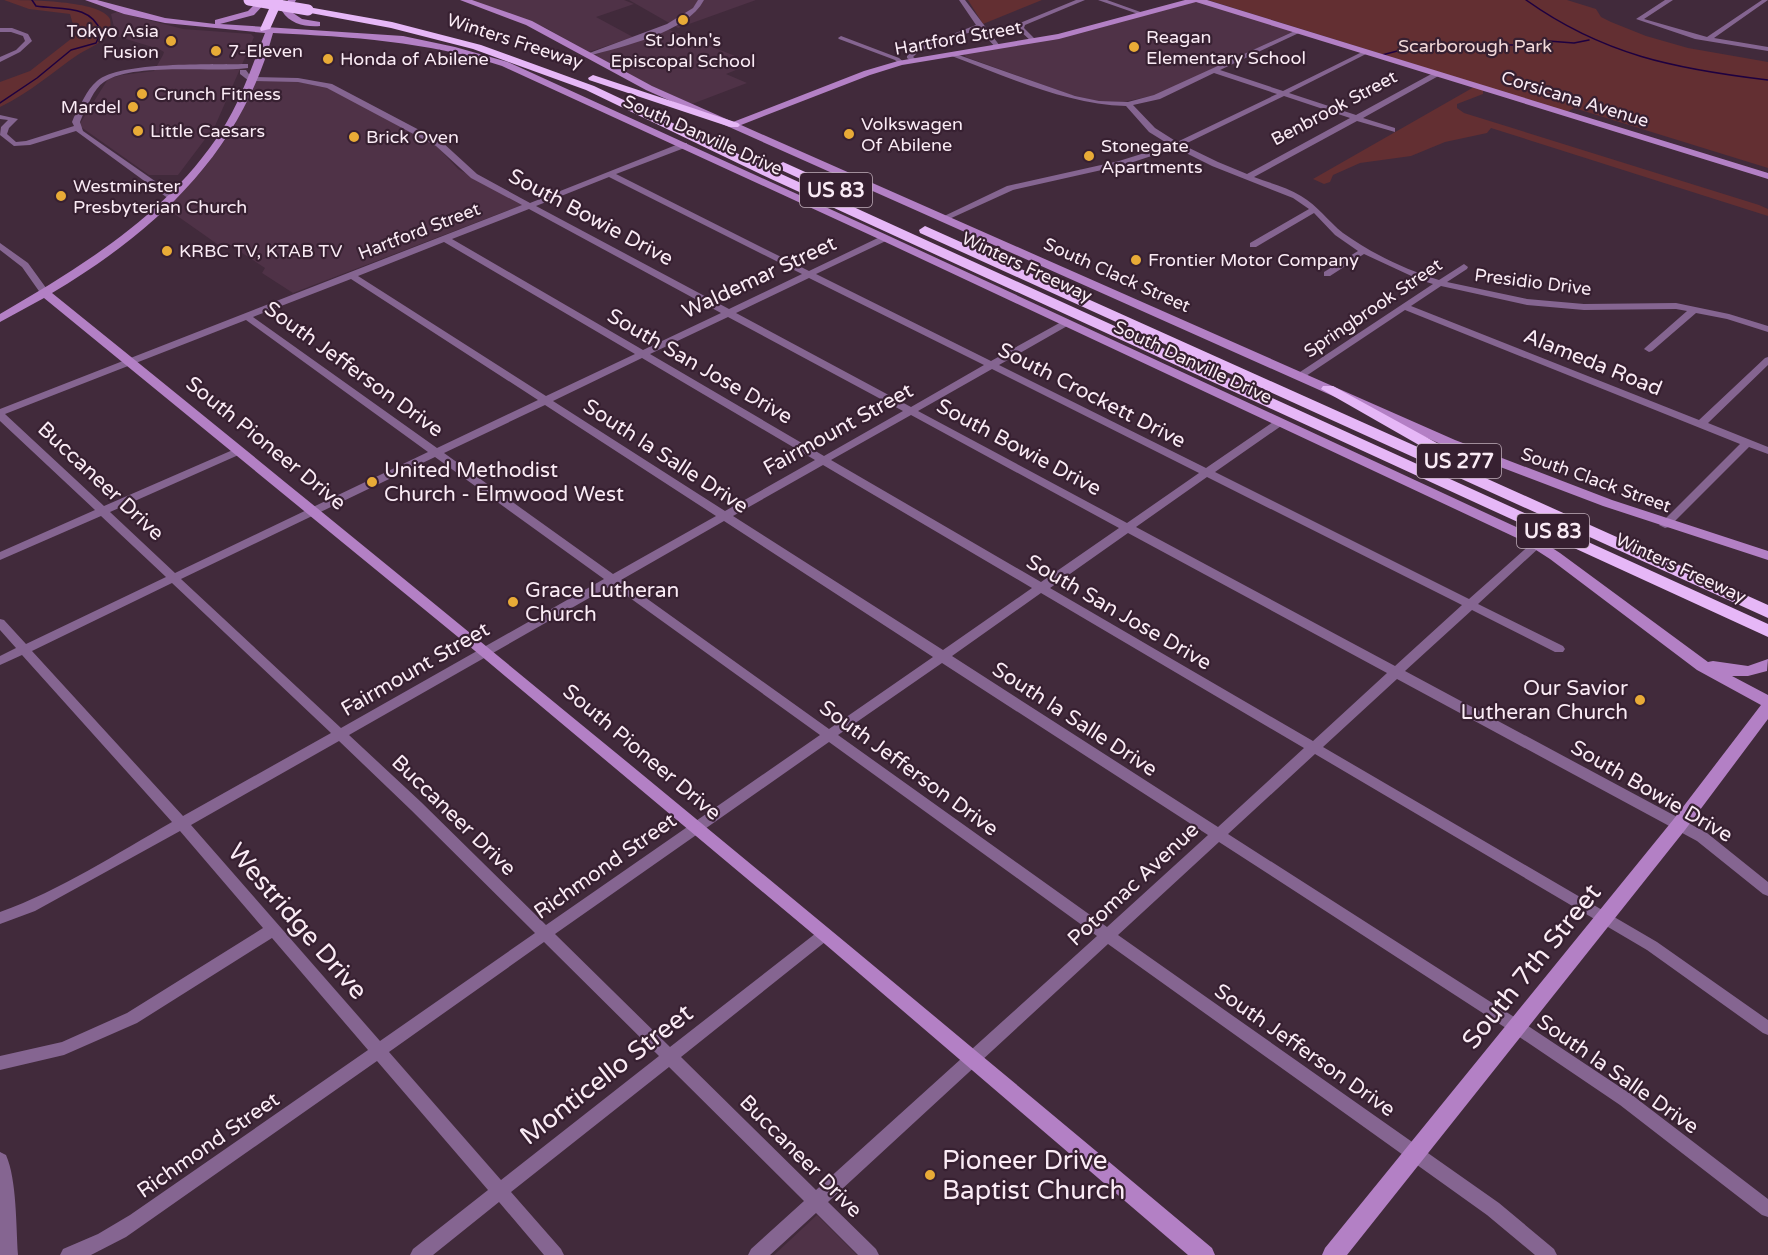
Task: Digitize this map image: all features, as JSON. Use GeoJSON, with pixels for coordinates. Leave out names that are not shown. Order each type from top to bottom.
{"type":"FeatureCollection","features":[{"type":"Feature","properties":{"kind":"highway","name":"Winters Freeway"},"geometry":{"type":"LineString","coordinates":[[249,0],[401,21],[486,41],[565,68],[887,214],[996,260],[1768,612]]}},
{"type":"Feature","properties":{"kind":"highway"},"geometry":{"type":"LineString","coordinates":[[263,35],[278,0]]}},
{"type":"Feature","properties":{"kind":"highway","name":"Winters Freeway"},"geometry":{"type":"LineString","coordinates":[[285,0],[477,47],[530,64],[590,88],[775,176],[1768,631]]}},
{"type":"Feature","properties":{"kind":"highway"},"geometry":{"type":"LineString","coordinates":[[530,64],[667,138]]}},
{"type":"Feature","properties":{"kind":"highway"},"geometry":{"type":"LineString","coordinates":[[565,68],[734,125]]}},
{"type":"Feature","properties":{"kind":"highway"},"geometry":{"type":"LineString","coordinates":[[924,256],[1170,356]]}},
{"type":"Feature","properties":{"kind":"highway","name":"US 277"},"geometry":{"type":"LineString","coordinates":[[1328,389],[1507,490],[1591,531]]}},
{"type":"Feature","properties":{"kind":"main road"},"geometry":{"type":"LineString","coordinates":[[0,319],[99,254],[207,159],[227,130],[246,72],[263,35],[240,28],[188,24],[129,13],[88,0]]}},
{"type":"Feature","properties":{"kind":"main road"},"geometry":{"type":"LineString","coordinates":[[219,27],[259,7],[264,0]]}},
{"type":"Feature","properties":{"kind":"main road"},"geometry":{"type":"LineString","coordinates":[[292,0],[286,11],[287,15],[296,20],[403,39]]}},
{"type":"Feature","properties":{"kind":"main road","name":"South Clack Street"},"geometry":{"type":"LineString","coordinates":[[464,0],[529,23],[649,88],[1514,470],[1665,525],[1768,556]]}},
{"type":"Feature","properties":{"kind":"main road","name":"Hartford Street"},"geometry":{"type":"LineString","coordinates":[[734,125],[901,63],[1034,41],[1194,0]]}},
{"type":"Feature","properties":{"kind":"main road","name":"Corsicana Avenue"},"geometry":{"type":"LineString","coordinates":[[1199,0],[1768,176]]}},
{"type":"Feature","properties":{"kind":"main road"},"geometry":{"type":"LineString","coordinates":[[188,24],[241,17]]}},
{"type":"Feature","properties":{"kind":"main road","name":"South Danville Drive"},"geometry":{"type":"LineString","coordinates":[[263,35],[294,31],[403,39],[467,52],[505,64],[1505,526],[1537,544],[1702,666],[1768,702]]}},
{"type":"Feature","properties":{"kind":"main road","name":"South Pioneer Drive"},"geometry":{"type":"LineString","coordinates":[[44,292],[485,651],[825,934],[1204,1255]]}},
{"type":"Feature","properties":{"kind":"main road"},"geometry":{"type":"LineString","coordinates":[[1676,647],[1710,666],[1725,669],[1743,672],[1757,670],[1768,664]]}},
{"type":"Feature","properties":{"kind":"main road","name":"South 7th Street"},"geometry":{"type":"LineString","coordinates":[[1333,1255],[1679,825],[1768,708]]}},
{"type":"Feature","properties":{"kind":"street"},"geometry":{"type":"LineString","coordinates":[[587,55],[671,25],[696,11],[700,0]]}},
{"type":"Feature","properties":{"kind":"street"},"geometry":{"type":"LineString","coordinates":[[962,0],[980,26],[999,47]]}},
{"type":"Feature","properties":{"kind":"street"},"geometry":{"type":"LineString","coordinates":[[1034,41],[1020,28],[1022,24],[1082,0]]}},
{"type":"Feature","properties":{"kind":"street"},"geometry":{"type":"LineString","coordinates":[[1101,0],[1143,14]]}},
{"type":"Feature","properties":{"kind":"street"},"geometry":{"type":"LineString","coordinates":[[1670,0],[1640,19],[1683,34],[1768,49]]}},
{"type":"Feature","properties":{"kind":"street"},"geometry":{"type":"LineString","coordinates":[[1710,40],[1711,36],[1766,0]]}},
{"type":"Feature","properties":{"kind":"street"},"geometry":{"type":"LineString","coordinates":[[913,60],[909,57],[917,50],[980,26]]}},
{"type":"Feature","properties":{"kind":"street"},"geometry":{"type":"LineString","coordinates":[[0,30],[20,32],[26,35],[29,41],[18,51],[0,60]]}},
{"type":"Feature","properties":{"kind":"street"},"geometry":{"type":"LineString","coordinates":[[951,54],[1086,101],[1128,104],[1157,97],[1299,31]]}},
{"type":"Feature","properties":{"kind":"street"},"geometry":{"type":"LineString","coordinates":[[841,38],[897,59],[901,63]]}},
{"type":"Feature","properties":{"kind":"street"},"geometry":{"type":"LineString","coordinates":[[944,218],[1010,188],[1121,163],[1177,145],[1366,52]]}},
{"type":"Feature","properties":{"kind":"street","name":"South Bowie Drive"},"geometry":{"type":"LineString","coordinates":[[77,128],[78,117],[100,81],[134,71],[246,72],[334,88],[439,144],[474,176],[1679,825],[1718,848],[1768,890]]}},
{"type":"Feature","properties":{"kind":"street"},"geometry":{"type":"LineString","coordinates":[[1215,71],[1392,130]]}},
{"type":"Feature","properties":{"kind":"street","name":"Benbrook Street"},"geometry":{"type":"LineString","coordinates":[[1247,177],[1438,74]]}},
{"type":"Feature","properties":{"kind":"street","name":"Presidio Drive"},"geometry":{"type":"LineString","coordinates":[[1128,104],[1152,130],[1177,145],[1247,177],[1296,196],[1315,209],[1338,233],[1364,251],[1439,284],[1503,298],[1584,307],[1663,305],[1695,309],[1768,329]]}},
{"type":"Feature","properties":{"kind":"street"},"geometry":{"type":"LineString","coordinates":[[0,117],[14,119],[5,127],[3,134],[14,144],[27,143],[77,128],[169,194]]}},
{"type":"Feature","properties":{"kind":"street","name":"Hartford Street"},"geometry":{"type":"LineString","coordinates":[[0,414],[684,145]]}},
{"type":"Feature","properties":{"kind":"street","name":"South Crockett Drive"},"geometry":{"type":"LineString","coordinates":[[609,174],[1559,649]]}},
{"type":"Feature","properties":{"kind":"street"},"geometry":{"type":"LineString","coordinates":[[1253,244],[1315,209]]}},
{"type":"Feature","properties":{"kind":"street","name":"South San Jose Drive"},"geometry":{"type":"LineString","coordinates":[[444,238],[1604,917],[1659,951],[1768,1028]]}},
{"type":"Feature","properties":{"kind":"street","name":"Waldemar Street"},"geometry":{"type":"LineString","coordinates":[[0,661],[885,238]]}},
{"type":"Feature","properties":{"kind":"street"},"geometry":{"type":"LineString","coordinates":[[0,246],[25,265],[44,292]]}},
{"type":"Feature","properties":{"kind":"street"},"geometry":{"type":"LineString","coordinates":[[1327,274],[1364,251]]}},
{"type":"Feature","properties":{"kind":"street","name":"Springbrook Street"},"geometry":{"type":"LineString","coordinates":[[1300,376],[1464,267]]}},
{"type":"Feature","properties":{"kind":"street","name":"South la Salle Drive"},"geometry":{"type":"LineString","coordinates":[[351,275],[1517,1027],[1626,1100],[1768,1209]]}},
{"type":"Feature","properties":{"kind":"street"},"geometry":{"type":"LineString","coordinates":[[1554,304],[1558,315]]}},
{"type":"Feature","properties":{"kind":"street","name":"Alameda Road"},"geometry":{"type":"LineString","coordinates":[[1405,307],[1768,452]]}},
{"type":"Feature","properties":{"kind":"street"},"geometry":{"type":"LineString","coordinates":[[1649,349],[1695,309]]}},
{"type":"Feature","properties":{"kind":"street","name":"South Jefferson Drive"},"geometry":{"type":"LineString","coordinates":[[246,316],[1492,1209],[1548,1255]]}},
{"type":"Feature","properties":{"kind":"street","name":"Fairmount Street"},"geometry":{"type":"LineString","coordinates":[[0,918],[30,908],[57,894],[1066,323]]}},
{"type":"Feature","properties":{"kind":"street"},"geometry":{"type":"LineString","coordinates":[[1700,425],[1768,360]]}},
{"type":"Feature","properties":{"kind":"street","name":"Buccaneer Drive"},"geometry":{"type":"LineString","coordinates":[[0,414],[416,806],[870,1255]]}},
{"type":"Feature","properties":{"kind":"street","name":"Richmond Street"},"geometry":{"type":"LineString","coordinates":[[69,1255],[87,1250],[122,1231],[697,827],[1280,422]]}},
{"type":"Feature","properties":{"kind":"street"},"geometry":{"type":"LineString","coordinates":[[1665,525],[1748,443]]}},
{"type":"Feature","properties":{"kind":"street"},"geometry":{"type":"LineString","coordinates":[[0,556],[239,451]]}},
{"type":"Feature","properties":{"kind":"street","name":"Potomac Avenue"},"geometry":{"type":"LineString","coordinates":[[757,1255],[1537,544]]}},
{"type":"Feature","properties":{"kind":"street","name":"Westridge Drive"},"geometry":{"type":"LineString","coordinates":[[0,623],[182,824],[555,1255]]}},
{"type":"Feature","properties":{"kind":"street"},"geometry":{"type":"LineString","coordinates":[[0,1063],[64,1048],[132,1018],[274,929]]}},
{"type":"Feature","properties":{"kind":"street","name":"Monticello Street"},"geometry":{"type":"LineString","coordinates":[[419,1255],[825,934]]}},
{"type":"Feature","properties":{"kind":"street"},"geometry":{"type":"LineString","coordinates":[[0,1161],[4,1180],[9,1255]]}},
{"type":"Feature","properties":{"kind":"shaded area"},"geometry":{"type":"Polygon","coordinates":[[[468,0],[624,0],[634,4],[596,17],[633,37],[589,52],[544,27],[468,0]]]}},
{"type":"Feature","properties":{"kind":"shaded area","name":"St John's Episcopal School"},"geometry":{"type":"Polygon","coordinates":[[[629,0],[756,0],[678,28],[629,0]]]}},
{"type":"Feature","properties":{"kind":"shaded area","name":"Reagan Elementary School"},"geometry":{"type":"Polygon","coordinates":[[[1196,1],[1294,31],[1156,95],[1123,102],[1097,101],[1071,95],[966,57],[964,54],[1081,33],[1196,1]]]}},
{"type":"Feature","properties":{"kind":"shaded area"},"geometry":{"type":"Polygon","coordinates":[[[117,12],[183,29],[251,34],[254,37],[215,126],[178,175],[149,175],[81,127],[81,122],[108,79],[154,71],[164,52],[116,36],[111,14],[117,12]]]}},
{"type":"Feature","properties":{"kind":"shaded area"},"geometry":{"type":"Polygon","coordinates":[[[667,29],[753,63],[726,74],[747,83],[692,104],[643,82],[594,55],[667,29]]]}},
{"type":"Feature","properties":{"kind":"shaded area"},"geometry":{"type":"Polygon","coordinates":[[[252,81],[295,81],[336,90],[435,144],[458,169],[522,205],[293,293],[262,273],[265,268],[227,243],[220,246],[166,208],[205,167],[233,129],[252,81]]]}},
{"type":"Feature","properties":{"kind":"shaded area"},"geometry":{"type":"Polygon","coordinates":[[[817,1215],[857,1255],[774,1255],[817,1215]]]}},
{"type":"Feature","properties":{"kind":"green space"},"geometry":{"type":"Polygon","coordinates":[[[4,0],[62,2],[93,8],[110,19],[111,33],[31,89],[0,107],[0,82],[30,71],[76,35],[70,14],[29,9],[4,0]]]}},
{"type":"Feature","properties":{"kind":"green space"},"geometry":{"type":"Polygon","coordinates":[[[968,0],[1042,0],[983,24],[968,0]]]}},
{"type":"Feature","properties":{"kind":"green space","name":"Scarborough Park"},"geometry":{"type":"Polygon","coordinates":[[[1208,0],[1567,0],[1596,9],[1601,17],[1646,36],[1688,48],[1768,62],[1768,168],[1574,108],[1567,112],[1208,0]]]}},
{"type":"Feature","properties":{"kind":"green space"},"geometry":{"type":"Polygon","coordinates":[[[1474,87],[1483,90],[1483,94],[1457,104],[1457,108],[1464,113],[1759,205],[1768,209],[1768,216],[1491,128],[1487,133],[1445,142],[1411,156],[1360,163],[1333,175],[1330,182],[1324,184],[1313,179],[1474,87]]]}},
{"type":"Feature","properties":{"kind":"waterway"},"geometry":{"type":"LineString","coordinates":[[0,103],[37,78],[71,50],[96,43],[101,32],[96,23],[83,13],[36,6],[32,0]]}},
{"type":"Feature","properties":{"kind":"waterway"},"geometry":{"type":"LineString","coordinates":[[1526,0],[1555,19],[1612,47],[1702,71],[1768,80]]}},
{"type":"Feature","properties":{"kind":"waterway"},"geometry":{"type":"LineString","coordinates":[[1382,55],[1424,44],[1515,45],[1548,41],[1574,43],[1589,40]]}},
{"type":"Feature","properties":{"kind":"place","name":"St John's Episcopal School"},"geometry":{"type":"Point","coordinates":[683,20]}},
{"type":"Feature","properties":{"kind":"place","name":"Tokyo Asia Fusion"},"geometry":{"type":"Point","coordinates":[171,41]}},
{"type":"Feature","properties":{"kind":"place","name":"Reagan Elementary School"},"geometry":{"type":"Point","coordinates":[1134,47]}},
{"type":"Feature","properties":{"kind":"place","name":"7-Eleven"},"geometry":{"type":"Point","coordinates":[216,51]}},
{"type":"Feature","properties":{"kind":"place","name":"Honda of Abilene"},"geometry":{"type":"Point","coordinates":[328,59]}},
{"type":"Feature","properties":{"kind":"place","name":"Crunch Fitness"},"geometry":{"type":"Point","coordinates":[142,94]}},
{"type":"Feature","properties":{"kind":"place","name":"Mardel"},"geometry":{"type":"Point","coordinates":[133,107]}},
{"type":"Feature","properties":{"kind":"place","name":"Little Caesars"},"geometry":{"type":"Point","coordinates":[138,131]}},
{"type":"Feature","properties":{"kind":"place","name":"Volkswagen Of Abilene"},"geometry":{"type":"Point","coordinates":[849,134]}},
{"type":"Feature","properties":{"kind":"place","name":"Brick Oven"},"geometry":{"type":"Point","coordinates":[354,137]}},
{"type":"Feature","properties":{"kind":"place","name":"Stonegate Apartments"},"geometry":{"type":"Point","coordinates":[1089,156]}},
{"type":"Feature","properties":{"kind":"place","name":"Westminster Presbyterian Church"},"geometry":{"type":"Point","coordinates":[61,196]}},
{"type":"Feature","properties":{"kind":"place","name":"KRBC TV, KTAB TV"},"geometry":{"type":"Point","coordinates":[167,251]}},
{"type":"Feature","properties":{"kind":"place","name":"Frontier Motor Company"},"geometry":{"type":"Point","coordinates":[1136,260]}},
{"type":"Feature","properties":{"kind":"place","name":"United Methodist Church - Elmwood West"},"geometry":{"type":"Point","coordinates":[372,482]}},
{"type":"Feature","properties":{"kind":"place","name":"Grace Lutheran Church"},"geometry":{"type":"Point","coordinates":[513,602]}},
{"type":"Feature","properties":{"kind":"place","name":"Our Savior Lutheran Church"},"geometry":{"type":"Point","coordinates":[1640,700]}},
{"type":"Feature","properties":{"kind":"place","name":"Pioneer Drive Baptist Church"},"geometry":{"type":"Point","coordinates":[930,1175]}}]}
